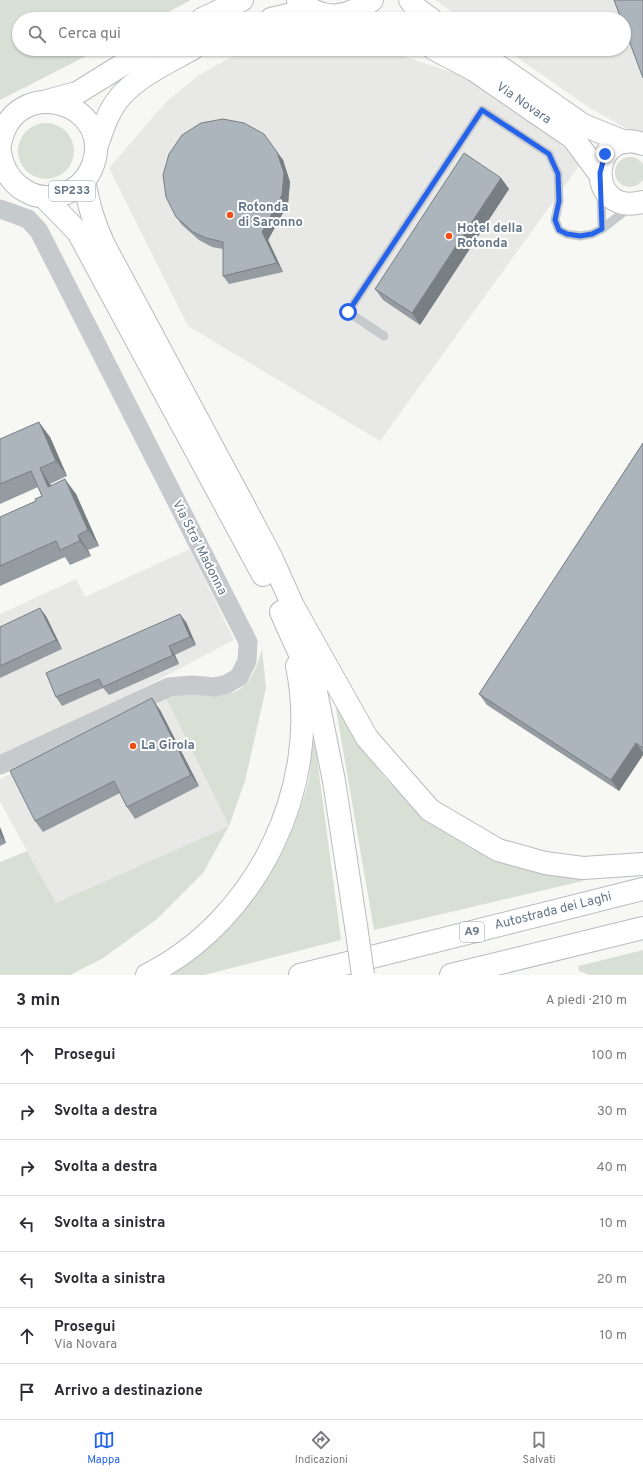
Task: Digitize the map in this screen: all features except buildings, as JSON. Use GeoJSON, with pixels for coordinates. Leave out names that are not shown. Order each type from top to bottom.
{"type":"FeatureCollection","features":[{"type":"Feature","properties":{"kind":"main road"},"geometry":{"type":"LineString","coordinates":[[217,12],[242,0]]}},
{"type":"Feature","properties":{"kind":"main road"},"geometry":{"type":"LineString","coordinates":[[356,12],[372,0]]}},
{"type":"Feature","properties":{"kind":"main road"},"geometry":{"type":"LineString","coordinates":[[410,0],[416,9],[420,12]]}},
{"type":"Feature","properties":{"kind":"main road"},"geometry":{"type":"LineString","coordinates":[[294,12],[302,4],[316,12]]}},
{"type":"Feature","properties":{"kind":"main road","name":"SP233"},"geometry":{"type":"LineString","coordinates":[[137,56],[77,93],[31,104],[18,111],[8,121],[0,142],[1,162],[7,174],[8,185],[44,197],[59,196],[73,190],[91,171],[96,148],[106,120],[119,98],[142,78],[180,56]]}},
{"type":"Feature","properties":{"kind":"main road","name":"Via Novara"},"geometry":{"type":"LineString","coordinates":[[447,56],[474,70],[573,138],[600,178],[606,192],[613,199],[623,203],[638,203]]}},
{"type":"Feature","properties":{"kind":"main road","name":"Via Novara"},"geometry":{"type":"LineString","coordinates":[[484,56],[583,125],[634,143]]}},
{"type":"Feature","properties":{"kind":"main road","name":"SP233"},"geometry":{"type":"LineString","coordinates":[[46,101],[61,103],[68,106],[74,109],[86,120],[93,133],[96,148]]}},
{"type":"Feature","properties":{"kind":"main road","name":"Via Novara"},"geometry":{"type":"LineString","coordinates":[[600,178],[605,154],[613,147],[634,143]]}},
{"type":"Feature","properties":{"kind":"main road"},"geometry":{"type":"LineString","coordinates":[[84,180],[88,204],[94,224],[104,245],[271,557],[288,611],[294,653],[301,683],[303,723],[297,771],[284,820],[273,846],[250,885],[221,920],[167,965],[147,975]]}},
{"type":"Feature","properties":{"kind":"main road"},"geometry":{"type":"LineString","coordinates":[[44,197],[78,232],[261,570],[366,738],[430,810],[498,850],[545,863],[583,868],[643,864]]}},
{"type":"Feature","properties":{"kind":"main road"},"geometry":{"type":"LineString","coordinates":[[288,611],[306,646],[316,690],[334,781],[363,975]]}},
{"type":"Feature","properties":{"kind":"main road","name":"Autostrada dei Laghi"},"geometry":{"type":"LineString","coordinates":[[300,975],[643,889]]}},
{"type":"Feature","properties":{"kind":"main road"},"geometry":{"type":"LineString","coordinates":[[452,975],[643,928]]}},
{"type":"Feature","properties":{"kind":"street","name":"Via Stra' Madonna"},"geometry":{"type":"LineString","coordinates":[[0,209],[28,219],[39,230],[248,642],[248,661],[239,676],[227,684],[215,687],[192,685],[169,687],[0,765]]}},
{"type":"Feature","properties":{"kind":"lane"},"geometry":{"type":"LineString","coordinates":[[384,336],[348,312],[482,110],[549,154],[558,174],[559,201],[555,220],[559,230],[567,234],[580,236],[592,234],[602,229],[638,203]]}},
{"type":"Feature","properties":{"kind":"lane"},"geometry":{"type":"LineString","coordinates":[[600,178],[602,229]]}},
{"type":"Feature","properties":{"kind":"shaded area"},"geometry":{"type":"Polygon","coordinates":[[[0,0],[191,0],[168,12],[12,12],[12,56],[86,56],[0,100],[0,0]]]}},
{"type":"Feature","properties":{"kind":"shaded area"},"geometry":{"type":"Polygon","coordinates":[[[435,0],[643,0],[643,138],[588,107],[515,56],[631,56],[631,12],[452,12],[435,0]]]}},
{"type":"Feature","properties":{"kind":"shaded area"},"geometry":{"type":"Polygon","coordinates":[[[233,56],[403,56],[484,83],[582,162],[380,441],[188,326],[109,168],[166,102],[199,75],[233,56]]]}},
{"type":"Feature","properties":{"kind":"shaded area"},"geometry":{"type":"Polygon","coordinates":[[[46,123],[57,125],[66,131],[72,140],[74,151],[72,162],[66,171],[57,177],[46,179],[35,177],[26,171],[20,162],[18,151],[20,140],[26,131],[35,125],[46,123]]]}},
{"type":"Feature","properties":{"kind":"shaded area"},"geometry":{"type":"Polygon","coordinates":[[[630,157],[641,161],[644,166],[644,178],[641,183],[630,187],[619,183],[615,172],[619,161],[630,157]]]}},
{"type":"Feature","properties":{"kind":"shaded area"},"geometry":{"type":"Polygon","coordinates":[[[190,549],[234,640],[0,763],[0,614],[76,579],[85,597],[190,549]]]}},
{"type":"Feature","properties":{"kind":"shaded area"},"geometry":{"type":"Polygon","coordinates":[[[262,649],[266,688],[245,781],[229,826],[166,698],[183,694],[224,694],[235,692],[245,685],[254,671],[262,649]]]}},
{"type":"Feature","properties":{"kind":"shaded area"},"geometry":{"type":"Polygon","coordinates":[[[166,698],[229,826],[56,903],[0,802],[0,779],[166,698]]]}},
{"type":"Feature","properties":{"kind":"shaded area"},"geometry":{"type":"Polygon","coordinates":[[[339,707],[360,744],[384,777],[420,812],[582,877],[583,881],[374,930],[336,709],[339,707]]]}},
{"type":"Feature","properties":{"kind":"shaded area"},"geometry":{"type":"Polygon","coordinates":[[[312,743],[315,743],[341,940],[204,975],[168,975],[200,953],[228,928],[258,892],[271,872],[293,830],[301,807],[309,778],[312,743]]]}},
{"type":"Feature","properties":{"kind":"shaded area"},"geometry":{"type":"Polygon","coordinates":[[[229,826],[203,873],[157,919],[103,958],[70,975],[0,975],[0,862],[27,851],[56,903],[229,826]]]}},
{"type":"Feature","properties":{"kind":"shaded area"},"geometry":{"type":"Polygon","coordinates":[[[643,950],[643,975],[590,975],[579,971],[578,966],[643,950]]]}},
{"type":"Feature","properties":{"kind":"place","name":"Rotonda di Saronno"},"geometry":{"type":"Point","coordinates":[230,215]}},
{"type":"Feature","properties":{"kind":"place","name":"Hotel della Rotonda"},"geometry":{"type":"Point","coordinates":[449,236]}},
{"type":"Feature","properties":{"kind":"place","name":"La Girola"},"geometry":{"type":"Point","coordinates":[133,746]}},
{"type":"Feature","properties":{"kind":"route"},"geometry":{"type":"LineString","coordinates":[[348,312],[482,110],[549,154],[558,174],[559,201],[555,220],[559,230],[567,234],[580,236],[592,234],[602,229],[600,173],[601,163],[605,154]]}}]}
